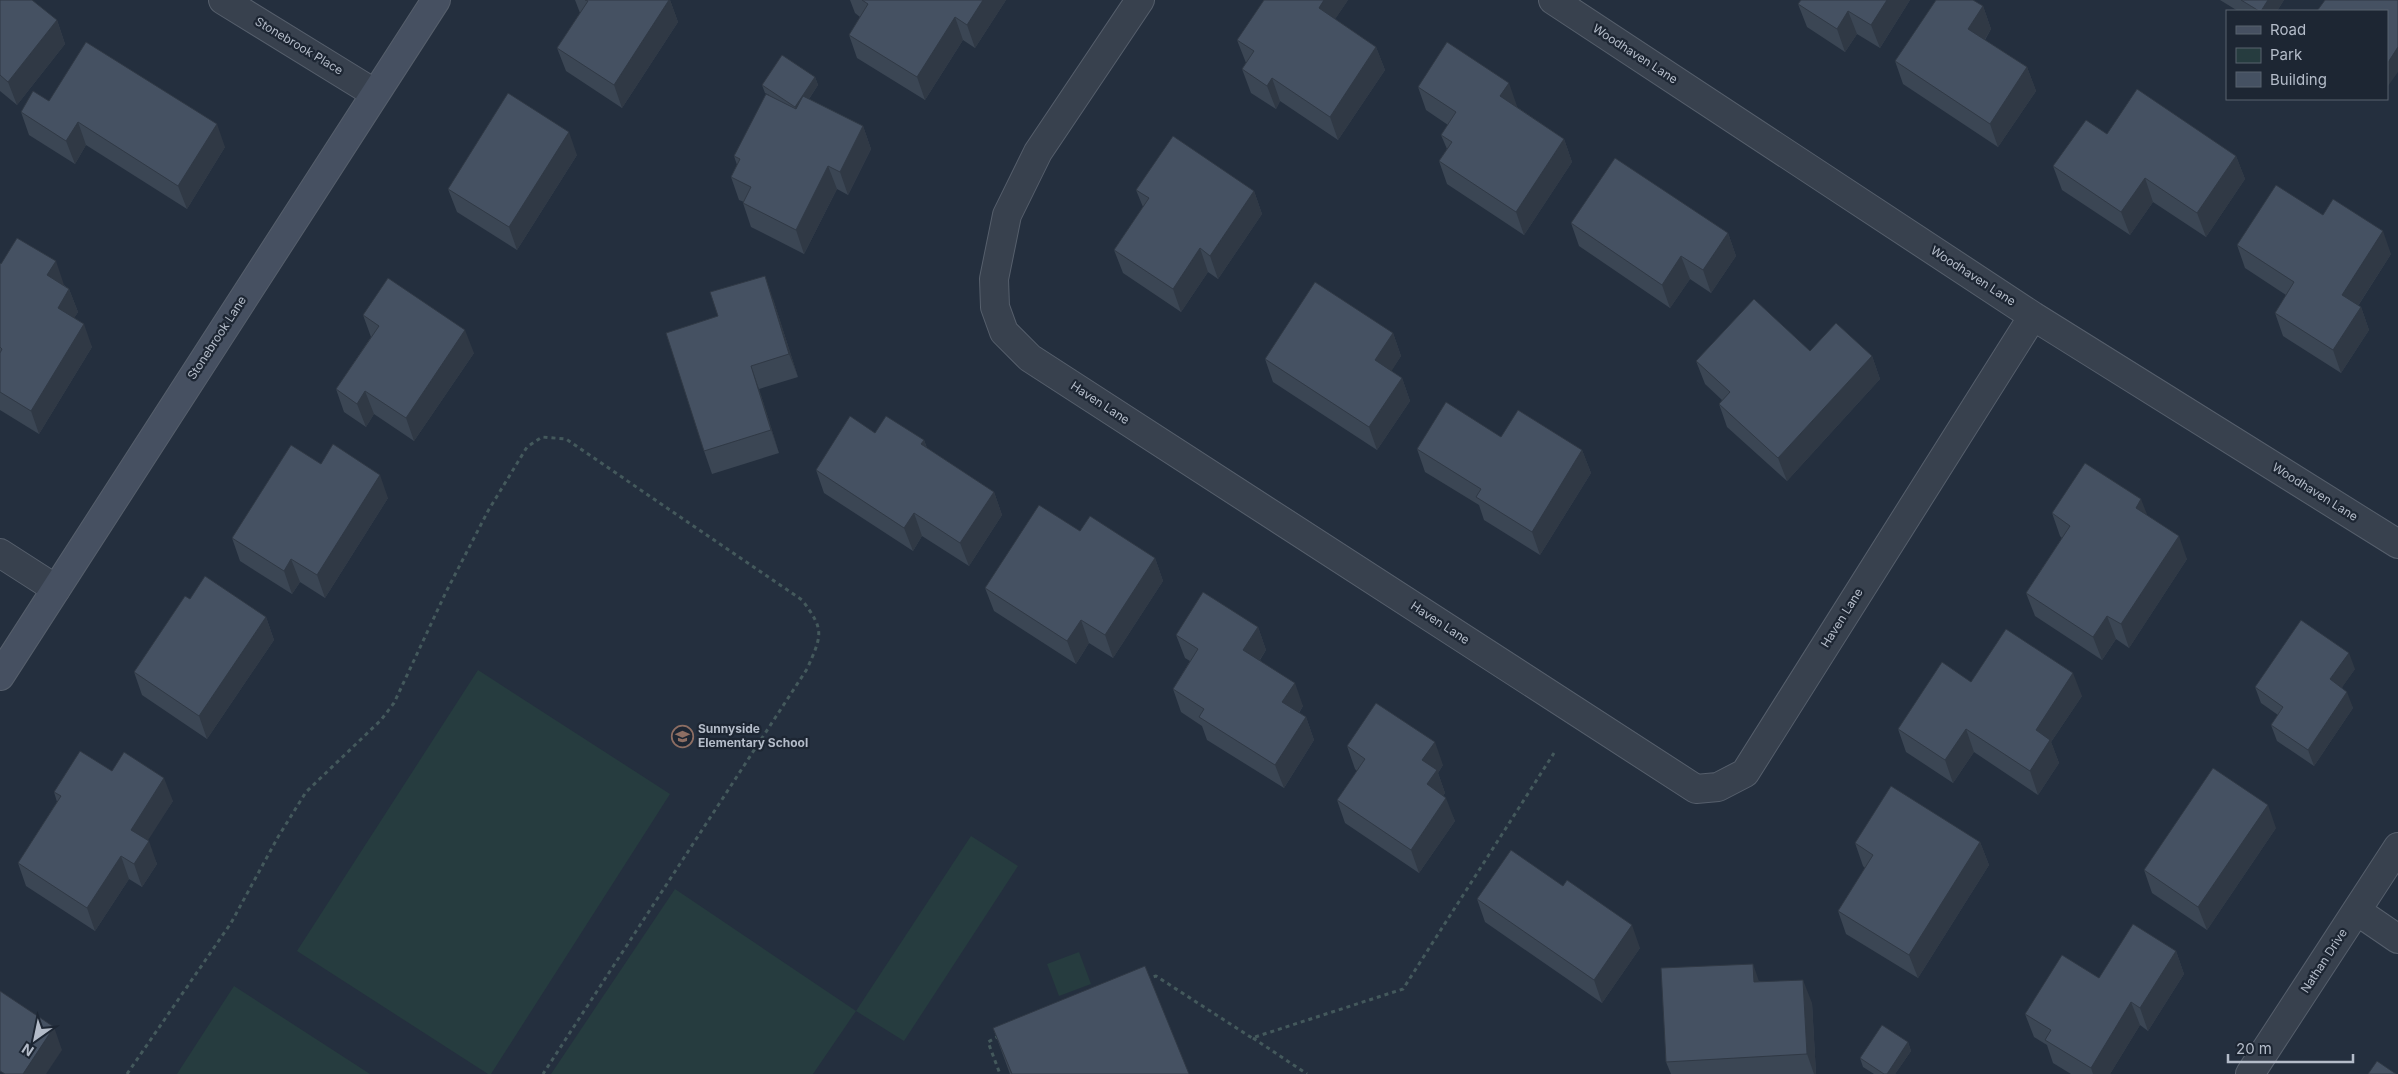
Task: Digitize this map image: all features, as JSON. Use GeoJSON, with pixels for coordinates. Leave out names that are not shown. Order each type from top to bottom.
{"type":"FeatureCollection","features":[{"type":"Feature","properties":{"kind":"street","name":"Stonebrook Place"},"geometry":{"type":"LineString","coordinates":[[223,0],[374,93]]}},
{"type":"Feature","properties":{"kind":"street","name":"Stonebrook Lane"},"geometry":{"type":"LineString","coordinates":[[0,676],[374,93],[436,0]]}},
{"type":"Feature","properties":{"kind":"street","name":"Haven Lane"},"geometry":{"type":"LineString","coordinates":[[1140,0],[1038,152],[1007,214],[994,279],[995,307],[1004,332],[1030,358],[1696,789],[1718,787],[1744,773],[2033,316]]}},
{"type":"Feature","properties":{"kind":"street","name":"Woodhaven Lane"},"geometry":{"type":"LineString","coordinates":[[1553,0],[2033,316],[2398,544]]}},
{"type":"Feature","properties":{"kind":"street"},"geometry":{"type":"LineString","coordinates":[[0,553],[56,589]]}},
{"type":"Feature","properties":{"kind":"street","name":"Nathan Drive"},"geometry":{"type":"LineString","coordinates":[[2250,1074],[2398,847]]}},
{"type":"Feature","properties":{"kind":"street"},"geometry":{"type":"LineString","coordinates":[[2357,911],[2398,940]]}},
{"type":"Feature","properties":{"kind":"path"},"geometry":{"type":"LineString","coordinates":[[127,1074],[231,923],[278,837],[306,792],[381,720],[394,704],[446,592],[488,511],[526,447],[542,437],[566,439],[802,600],[817,619],[819,641],[807,668],[543,1074]]}},
{"type":"Feature","properties":{"kind":"path"},"geometry":{"type":"LineString","coordinates":[[1252,1038],[1403,989],[1554,753]]}},
{"type":"Feature","properties":{"kind":"path"},"geometry":{"type":"LineString","coordinates":[[1138,982],[1156,976],[1308,1074]]}},
{"type":"Feature","properties":{"kind":"path"},"geometry":{"type":"LineString","coordinates":[[1000,1074],[988,1042],[1005,1033]]}},
{"type":"Feature","properties":{"kind":"green space"},"geometry":{"type":"Polygon","coordinates":[[[478,670],[670,794],[491,1074],[488,1074],[297,951],[478,670]]]}},
{"type":"Feature","properties":{"kind":"green space"},"geometry":{"type":"Polygon","coordinates":[[[971,836],[1018,866],[904,1041],[856,1011],[971,836]]]}},
{"type":"Feature","properties":{"kind":"green space"},"geometry":{"type":"Polygon","coordinates":[[[675,889],[856,1011],[813,1074],[551,1074],[675,889]]]}},
{"type":"Feature","properties":{"kind":"green space"},"geometry":{"type":"Polygon","coordinates":[[[1079,952],[1091,984],[1059,996],[1047,964],[1079,952]]]}},
{"type":"Feature","properties":{"kind":"green space"},"geometry":{"type":"Polygon","coordinates":[[[234,986],[370,1074],[177,1074],[234,986]]]}},
{"type":"Feature","properties":{"kind":"building"},"geometry":{"type":"Polygon","coordinates":[[[0,0],[32,0],[57,20],[8,82],[0,75],[0,0]]]}},
{"type":"Feature","properties":{"kind":"building"},"geometry":{"type":"Polygon","coordinates":[[[585,0],[669,0],[614,85],[557,48],[588,1],[585,0]]]}},
{"type":"Feature","properties":{"kind":"building"},"geometry":{"type":"Polygon","coordinates":[[[862,0],[983,0],[967,25],[955,17],[917,77],[849,35],[868,4],[862,0]]]}},
{"type":"Feature","properties":{"kind":"building"},"geometry":{"type":"Polygon","coordinates":[[[1264,0],[1324,0],[1319,8],[1376,47],[1330,117],[1272,78],[1267,86],[1242,69],[1254,51],[1237,40],[1264,0]]]}},
{"type":"Feature","properties":{"kind":"building"},"geometry":{"type":"Polygon","coordinates":[[[1801,0],[1887,0],[1871,25],[1848,11],[1837,29],[1798,4],[1801,0]]]}},
{"type":"Feature","properties":{"kind":"building"},"geometry":{"type":"Polygon","coordinates":[[[1936,0],[1973,0],[1983,6],[1968,29],[2027,67],[1990,124],[1895,61],[1936,0]]]}},
{"type":"Feature","properties":{"kind":"building"},"geometry":{"type":"Polygon","coordinates":[[[2241,0],[2268,0],[2262,10],[2257,10],[2241,0]]]}},
{"type":"Feature","properties":{"kind":"building"},"geometry":{"type":"Polygon","coordinates":[[[2325,0],[2398,0],[2398,47],[2388,62],[2388,10],[2318,10],[2325,0]]]}},
{"type":"Feature","properties":{"kind":"building"},"geometry":{"type":"Polygon","coordinates":[[[86,42],[217,124],[178,186],[78,122],[66,141],[21,112],[33,91],[49,101],[86,42]]]}},
{"type":"Feature","properties":{"kind":"building"},"geometry":{"type":"Polygon","coordinates":[[[1447,42],[1509,83],[1500,96],[1564,139],[1516,212],[1439,161],[1452,142],[1441,135],[1456,112],[1418,87],[1447,42]]]}},
{"type":"Feature","properties":{"kind":"building"},"geometry":{"type":"Polygon","coordinates":[[[782,55],[815,77],[795,107],[762,85],[782,55]]]}},
{"type":"Feature","properties":{"kind":"building"},"geometry":{"type":"Polygon","coordinates":[[[2137,89],[2236,156],[2197,213],[2145,178],[2121,212],[2053,166],[2086,120],[2107,134],[2137,89]]]}},
{"type":"Feature","properties":{"kind":"building"},"geometry":{"type":"Polygon","coordinates":[[[508,93],[569,132],[509,227],[448,189],[508,93]]]}},
{"type":"Feature","properties":{"kind":"building"},"geometry":{"type":"Polygon","coordinates":[[[766,94],[796,109],[803,96],[863,126],[840,172],[828,166],[796,230],[743,203],[751,187],[731,177],[740,159],[734,156],[766,94]]]}},
{"type":"Feature","properties":{"kind":"building"},"geometry":{"type":"Polygon","coordinates":[[[1173,136],[1254,191],[1210,256],[1200,248],[1173,289],[1114,250],[1149,198],[1136,190],[1173,136]]]}},
{"type":"Feature","properties":{"kind":"building"},"geometry":{"type":"Polygon","coordinates":[[[1615,158],[1728,233],[1703,270],[1681,256],[1662,285],[1571,223],[1615,158]]]}},
{"type":"Feature","properties":{"kind":"building"},"geometry":{"type":"Polygon","coordinates":[[[2276,185],[2323,215],[2333,199],[2383,231],[2342,295],[2361,307],[2333,350],[2275,313],[2294,282],[2237,245],[2276,185]]]}},
{"type":"Feature","properties":{"kind":"building"},"geometry":{"type":"Polygon","coordinates":[[[17,238],[56,261],[47,275],[69,289],[58,308],[84,324],[31,411],[0,392],[0,353],[2,349],[0,347],[0,263],[17,238]]]}},
{"type":"Feature","properties":{"kind":"building"},"geometry":{"type":"Polygon","coordinates":[[[765,276],[789,354],[751,366],[771,430],[704,451],[666,333],[718,316],[710,292],[765,276]]]}},
{"type":"Feature","properties":{"kind":"building"},"geometry":{"type":"Polygon","coordinates":[[[388,278],[465,330],[406,418],[365,391],[357,404],[336,389],[379,326],[363,315],[388,278]]]}},
{"type":"Feature","properties":{"kind":"building"},"geometry":{"type":"Polygon","coordinates":[[[1315,282],[1393,333],[1375,360],[1402,378],[1369,427],[1265,359],[1315,282]]]}},
{"type":"Feature","properties":{"kind":"building"},"geometry":{"type":"Polygon","coordinates":[[[1754,299],[1810,351],[1836,323],[1872,356],[1778,458],[1719,404],[1730,392],[1696,361],[1754,299]]]}},
{"type":"Feature","properties":{"kind":"building"},"geometry":{"type":"Polygon","coordinates":[[[1446,402],[1501,437],[1518,410],[1582,450],[1532,532],[1476,497],[1481,489],[1417,449],[1446,402]]]}},
{"type":"Feature","properties":{"kind":"building"},"geometry":{"type":"Polygon","coordinates":[[[850,416],[875,433],[886,416],[924,440],[921,444],[994,492],[960,543],[914,513],[904,528],[816,470],[850,416]]]}},
{"type":"Feature","properties":{"kind":"building"},"geometry":{"type":"Polygon","coordinates":[[[333,444],[380,475],[317,575],[291,559],[284,571],[232,538],[291,445],[321,464],[333,444]]]}},
{"type":"Feature","properties":{"kind":"building"},"geometry":{"type":"Polygon","coordinates":[[[2085,463],[2141,499],[2136,508],[2179,536],[2121,624],[2107,616],[2093,637],[2026,593],[2070,526],[2052,513],[2085,463]]]}},
{"type":"Feature","properties":{"kind":"building"},"geometry":{"type":"Polygon","coordinates":[[[1039,505],[1080,531],[1090,516],[1155,558],[1105,635],[1081,620],[1067,641],[985,588],[1039,505]]]}},
{"type":"Feature","properties":{"kind":"building"},"geometry":{"type":"Polygon","coordinates":[[[205,576],[266,617],[199,716],[134,672],[185,596],[190,599],[205,576]]]}},
{"type":"Feature","properties":{"kind":"building"},"geometry":{"type":"Polygon","coordinates":[[[1203,592],[1258,627],[1243,650],[1295,683],[1282,702],[1306,717],[1275,765],[1199,717],[1204,709],[1173,689],[1198,649],[1176,635],[1203,592]]]}},
{"type":"Feature","properties":{"kind":"building"},"geometry":{"type":"Polygon","coordinates":[[[2301,620],[2349,653],[2330,679],[2347,692],[2308,750],[2271,725],[2283,707],[2255,687],[2301,620]]]}},
{"type":"Feature","properties":{"kind":"building"},"geometry":{"type":"Polygon","coordinates":[[[2006,629],[2073,673],[2036,730],[2050,740],[2030,771],[1966,729],[1945,760],[1898,729],[1942,662],[1971,682],[2006,629]]]}},
{"type":"Feature","properties":{"kind":"building"},"geometry":{"type":"Polygon","coordinates":[[[1376,703],[1435,742],[1422,760],[1437,770],[1427,784],[1446,798],[1411,850],[1337,800],[1365,759],[1347,746],[1376,703]]]}},
{"type":"Feature","properties":{"kind":"building"},"geometry":{"type":"Polygon","coordinates":[[[80,751],[112,771],[124,752],[164,778],[131,830],[149,841],[134,864],[121,856],[87,908],[18,863],[61,796],[54,792],[80,751]]]}},
{"type":"Feature","properties":{"kind":"building"},"geometry":{"type":"Polygon","coordinates":[[[2213,768],[2268,805],[2198,907],[2144,870],[2213,768]]]}},
{"type":"Feature","properties":{"kind":"building"},"geometry":{"type":"Polygon","coordinates":[[[1891,786],[1980,842],[1909,955],[1838,911],[1873,855],[1855,843],[1891,786]]]}},
{"type":"Feature","properties":{"kind":"building"},"geometry":{"type":"Polygon","coordinates":[[[1511,850],[1563,886],[1567,880],[1632,925],[1594,980],[1477,899],[1511,850]]]}},
{"type":"Feature","properties":{"kind":"building"},"geometry":{"type":"Polygon","coordinates":[[[2133,924],[2176,951],[2140,1008],[2131,1002],[2091,1068],[2045,1040],[2051,1030],[2025,1014],[2062,955],[2099,978],[2133,924]]]}},
{"type":"Feature","properties":{"kind":"building"},"geometry":{"type":"Polygon","coordinates":[[[1753,964],[1754,982],[1803,980],[1807,1054],[1666,1062],[1661,968],[1753,964]]]}},
{"type":"Feature","properties":{"kind":"building"},"geometry":{"type":"Polygon","coordinates":[[[1145,966],[1189,1074],[1012,1074],[993,1028],[1145,966]]]}},
{"type":"Feature","properties":{"kind":"building"},"geometry":{"type":"Polygon","coordinates":[[[0,991],[54,1027],[23,1074],[5,1074],[0,1071],[0,991]]]}},
{"type":"Feature","properties":{"kind":"building"},"geometry":{"type":"Polygon","coordinates":[[[1882,1025],[1908,1042],[1887,1074],[1884,1074],[1860,1058],[1882,1025]]]}},
{"type":"Feature","properties":{"kind":"building"},"geometry":{"type":"Polygon","coordinates":[[[2377,1061],[2396,1074],[2368,1074],[2377,1061]]]}},
{"type":"Feature","properties":{"kind":"place","name":"Sunnyside Elementary School"},"geometry":{"type":"Point","coordinates":[682,736]}}]}
